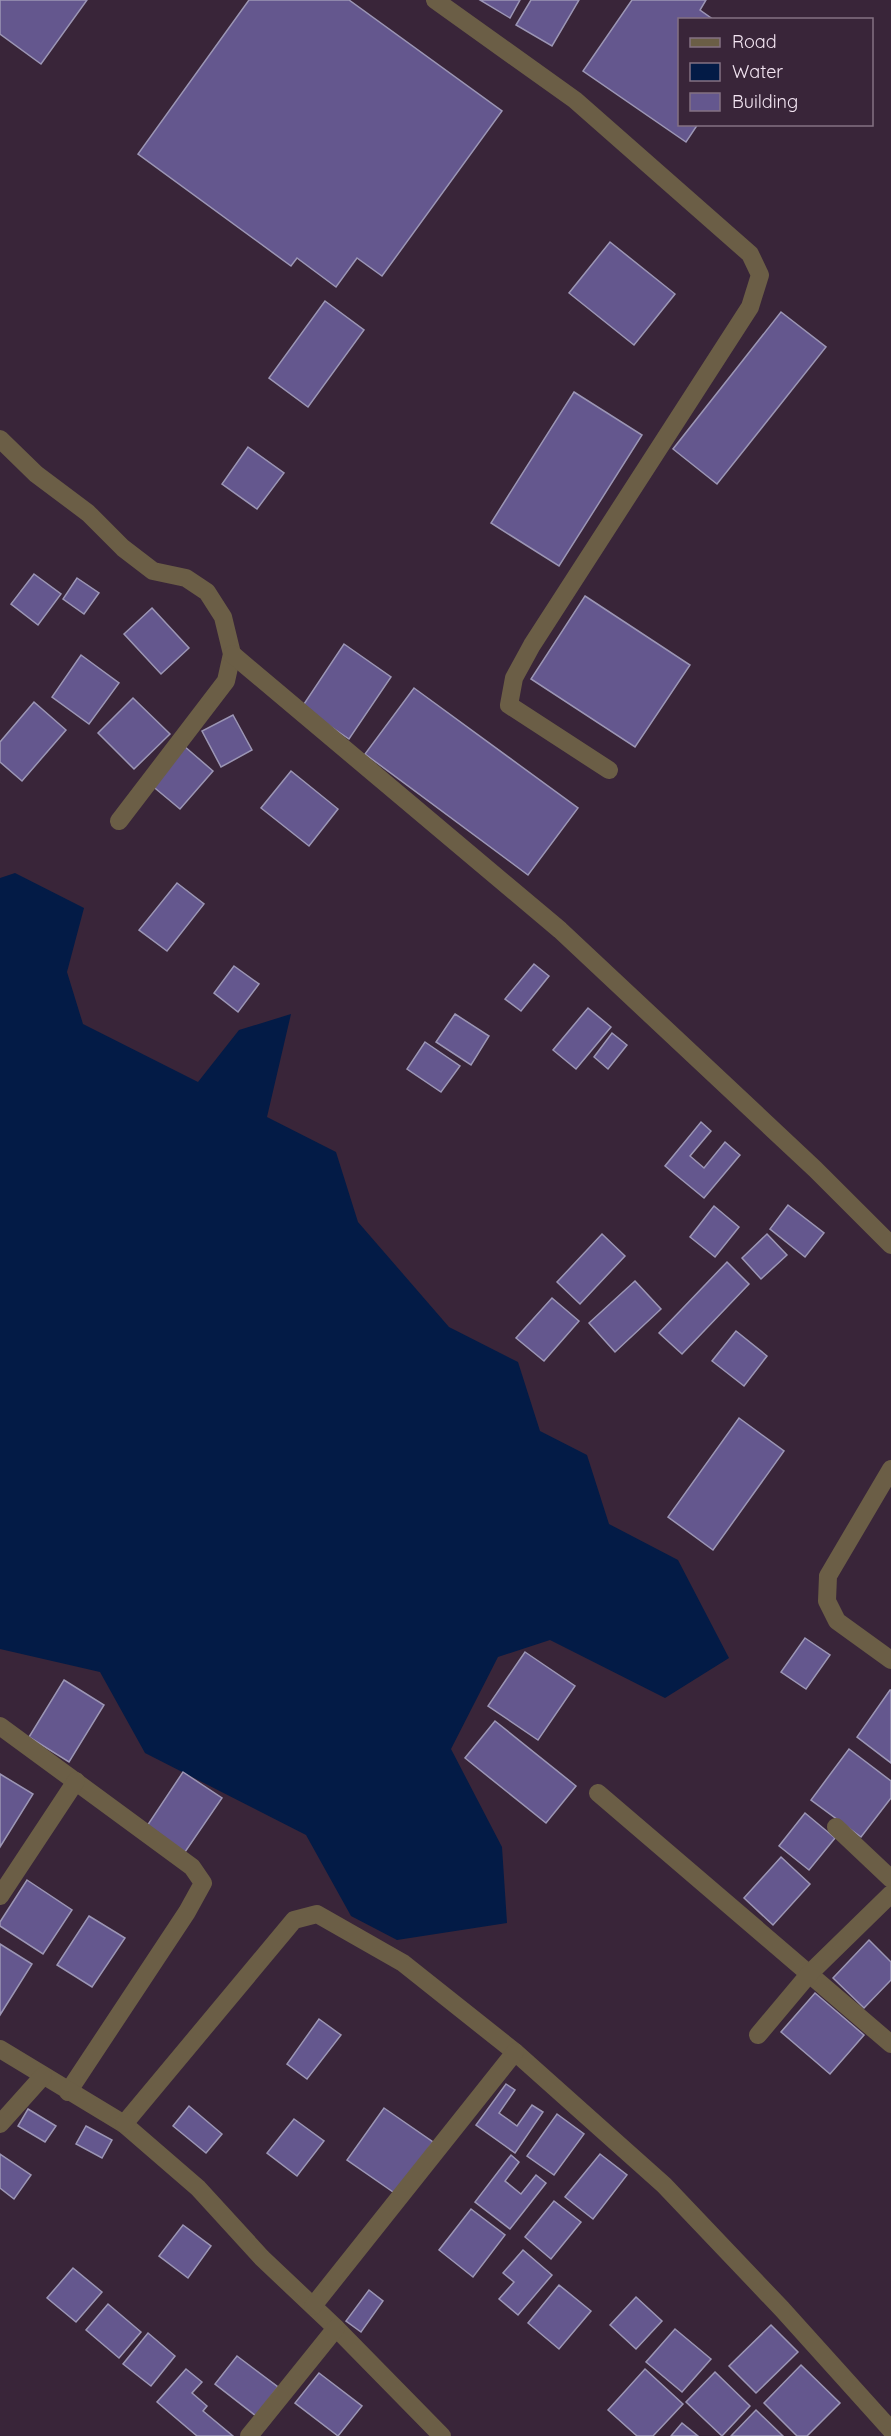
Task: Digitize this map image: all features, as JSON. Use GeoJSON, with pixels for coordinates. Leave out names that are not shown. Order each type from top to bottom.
{"type":"FeatureCollection","features":[{"type":"Feature","properties":{"kind":"street"},"geometry":{"type":"LineString","coordinates":[[435,0],[575,100],[750,254],[760,275],[750,307],[538,635],[514,678],[509,705],[609,770]]}},
{"type":"Feature","properties":{"kind":"street"},"geometry":{"type":"LineString","coordinates":[[0,439],[36,474],[88,513],[123,548],[153,571],[186,578],[207,592],[223,617],[232,654],[226,681],[119,821]]}},
{"type":"Feature","properties":{"kind":"street"},"geometry":{"type":"LineString","coordinates":[[232,654],[560,930],[815,1169],[891,1245]]}},
{"type":"Feature","properties":{"kind":"street"},"geometry":{"type":"LineString","coordinates":[[891,1468],[828,1576],[827,1601],[837,1621],[891,1660]]}},
{"type":"Feature","properties":{"kind":"street"},"geometry":{"type":"LineString","coordinates":[[0,1726],[192,1867],[203,1883],[188,1912],[68,2092]]}},
{"type":"Feature","properties":{"kind":"street"},"geometry":{"type":"LineString","coordinates":[[0,1896],[76,1781]]}},
{"type":"Feature","properties":{"kind":"street"},"geometry":{"type":"LineString","coordinates":[[598,1793],[891,2044]]}},
{"type":"Feature","properties":{"kind":"street"},"geometry":{"type":"LineString","coordinates":[[836,1827],[891,1879]]}},
{"type":"Feature","properties":{"kind":"street"},"geometry":{"type":"LineString","coordinates":[[758,2035],[810,1973],[891,1894]]}},
{"type":"Feature","properties":{"kind":"street"},"geometry":{"type":"LineString","coordinates":[[124,2124],[294,1920],[317,1914],[403,1963],[515,2052],[664,2185],[782,2309],[891,2430]]}},
{"type":"Feature","properties":{"kind":"street"},"geometry":{"type":"LineString","coordinates":[[0,2049],[124,2124],[198,2188],[262,2258],[336,2328],[442,2436]]}},
{"type":"Feature","properties":{"kind":"street"},"geometry":{"type":"LineString","coordinates":[[313,2306],[515,2052]]}},
{"type":"Feature","properties":{"kind":"street"},"geometry":{"type":"LineString","coordinates":[[0,2124],[43,2076]]}},
{"type":"Feature","properties":{"kind":"street"},"geometry":{"type":"LineString","coordinates":[[249,2436],[336,2328]]}},
{"type":"Feature","properties":{"kind":"water"},"geometry":{"type":"Polygon","coordinates":[[[15,873],[84,908],[67,972],[83,1024],[198,1082],[239,1030],[291,1014],[267,1117],[336,1152],[358,1222],[449,1327],[518,1362],[540,1431],[587,1455],[609,1524],[678,1560],[729,1658],[665,1698],[550,1640],[498,1657],[451,1749],[502,1847],[507,1923],[397,1940],[351,1916],[306,1835],[145,1753],[100,1672],[0,1649],[0,878],[15,873]]]}},
{"type":"Feature","properties":{"kind":"building"},"geometry":{"type":"Polygon","coordinates":[[[0,0],[87,0],[41,64],[0,34],[0,0]]]}},
{"type":"Feature","properties":{"kind":"building"},"geometry":{"type":"Polygon","coordinates":[[[249,0],[349,0],[502,111],[382,276],[357,258],[336,287],[297,258],[291,266],[138,154],[249,0]]]}},
{"type":"Feature","properties":{"kind":"building"},"geometry":{"type":"Polygon","coordinates":[[[480,0],[520,0],[510,18],[480,0]]]}},
{"type":"Feature","properties":{"kind":"building"},"geometry":{"type":"Polygon","coordinates":[[[531,0],[579,0],[552,46],[516,25],[531,0]]]}},
{"type":"Feature","properties":{"kind":"building"},"geometry":{"type":"Polygon","coordinates":[[[632,0],[706,0],[700,10],[711,18],[678,18],[678,126],[697,126],[686,142],[583,71],[632,0]]]}},
{"type":"Feature","properties":{"kind":"building"},"geometry":{"type":"Polygon","coordinates":[[[610,242],[675,294],[634,345],[569,293],[610,242]]]}},
{"type":"Feature","properties":{"kind":"building"},"geometry":{"type":"Polygon","coordinates":[[[325,301],[364,330],[308,407],[269,378],[325,301]]]}},
{"type":"Feature","properties":{"kind":"building"},"geometry":{"type":"Polygon","coordinates":[[[781,312],[826,347],[717,484],[673,449],[781,312]]]}},
{"type":"Feature","properties":{"kind":"building"},"geometry":{"type":"Polygon","coordinates":[[[574,392],[642,435],[559,566],[491,523],[574,392]]]}},
{"type":"Feature","properties":{"kind":"building"},"geometry":{"type":"Polygon","coordinates":[[[248,447],[284,473],[257,509],[222,484],[248,447]]]}},
{"type":"Feature","properties":{"kind":"building"},"geometry":{"type":"Polygon","coordinates":[[[34,574],[61,594],[38,625],[11,604],[34,574]]]}},
{"type":"Feature","properties":{"kind":"building"},"geometry":{"type":"Polygon","coordinates":[[[77,578],[99,593],[84,614],[63,599],[77,578]]]}},
{"type":"Feature","properties":{"kind":"building"},"geometry":{"type":"Polygon","coordinates":[[[585,596],[690,665],[635,747],[531,679],[585,596]]]}},
{"type":"Feature","properties":{"kind":"building"},"geometry":{"type":"Polygon","coordinates":[[[152,608],[189,648],[161,674],[124,634],[152,608]]]}},
{"type":"Feature","properties":{"kind":"building"},"geometry":{"type":"Polygon","coordinates":[[[344,644],[391,677],[349,739],[302,707],[344,644]]]}},
{"type":"Feature","properties":{"kind":"building"},"geometry":{"type":"Polygon","coordinates":[[[81,655],[119,683],[89,724],[52,697],[81,655]]]}},
{"type":"Feature","properties":{"kind":"building"},"geometry":{"type":"Polygon","coordinates":[[[414,688],[578,808],[528,875],[365,754],[414,688]]]}},
{"type":"Feature","properties":{"kind":"building"},"geometry":{"type":"Polygon","coordinates":[[[133,698],[170,734],[134,769],[98,733],[133,698]]]}},
{"type":"Feature","properties":{"kind":"building"},"geometry":{"type":"Polygon","coordinates":[[[34,702],[66,730],[22,781],[0,762],[0,742],[34,702]]]}},
{"type":"Feature","properties":{"kind":"building"},"geometry":{"type":"Polygon","coordinates":[[[233,715],[252,750],[221,767],[202,731],[233,715]]]}},
{"type":"Feature","properties":{"kind":"building"},"geometry":{"type":"Polygon","coordinates":[[[184,746],[213,771],[180,809],[150,784],[184,746]]]}},
{"type":"Feature","properties":{"kind":"building"},"geometry":{"type":"Polygon","coordinates":[[[291,771],[338,809],[309,846],[261,808],[291,771]]]}},
{"type":"Feature","properties":{"kind":"building"},"geometry":{"type":"Polygon","coordinates":[[[177,883],[204,904],[167,951],[139,930],[177,883]]]}},
{"type":"Feature","properties":{"kind":"building"},"geometry":{"type":"Polygon","coordinates":[[[534,964],[549,976],[521,1011],[505,999],[534,964]]]}},
{"type":"Feature","properties":{"kind":"building"},"geometry":{"type":"Polygon","coordinates":[[[234,966],[259,984],[238,1012],[214,993],[234,966]]]}},
{"type":"Feature","properties":{"kind":"building"},"geometry":{"type":"Polygon","coordinates":[[[588,1008],[611,1027],[576,1069],[553,1050],[588,1008]]]}},
{"type":"Feature","properties":{"kind":"building"},"geometry":{"type":"Polygon","coordinates":[[[455,1014],[489,1036],[471,1065],[436,1042],[455,1014]]]}},
{"type":"Feature","properties":{"kind":"building"},"geometry":{"type":"Polygon","coordinates":[[[612,1033],[627,1045],[608,1069],[594,1057],[612,1033]]]}},
{"type":"Feature","properties":{"kind":"building"},"geometry":{"type":"Polygon","coordinates":[[[425,1042],[460,1066],[441,1092],[407,1069],[425,1042]]]}},
{"type":"Feature","properties":{"kind":"building"},"geometry":{"type":"Polygon","coordinates":[[[701,1122],[711,1131],[690,1156],[704,1168],[725,1142],[740,1155],[704,1198],[665,1166],[701,1122]]]}},
{"type":"Feature","properties":{"kind":"building"},"geometry":{"type":"Polygon","coordinates":[[[788,1205],[824,1233],[805,1257],[770,1229],[788,1205]]]}},
{"type":"Feature","properties":{"kind":"building"},"geometry":{"type":"Polygon","coordinates":[[[714,1206],[739,1227],[715,1257],[690,1237],[714,1206]]]}},
{"type":"Feature","properties":{"kind":"building"},"geometry":{"type":"Polygon","coordinates":[[[602,1234],[625,1256],[580,1304],[557,1282],[602,1234]]]}},
{"type":"Feature","properties":{"kind":"building"},"geometry":{"type":"Polygon","coordinates":[[[767,1234],[787,1255],[761,1279],[742,1258],[767,1234]]]}},
{"type":"Feature","properties":{"kind":"building"},"geometry":{"type":"Polygon","coordinates":[[[727,1262],[749,1284],[682,1354],[659,1333],[727,1262]]]}},
{"type":"Feature","properties":{"kind":"building"},"geometry":{"type":"Polygon","coordinates":[[[635,1281],[661,1309],[615,1352],[589,1323],[635,1281]]]}},
{"type":"Feature","properties":{"kind":"building"},"geometry":{"type":"Polygon","coordinates":[[[552,1298],[579,1321],[544,1361],[516,1338],[552,1298]]]}},
{"type":"Feature","properties":{"kind":"building"},"geometry":{"type":"Polygon","coordinates":[[[736,1331],[767,1356],[744,1386],[712,1361],[736,1331]]]}},
{"type":"Feature","properties":{"kind":"building"},"geometry":{"type":"Polygon","coordinates":[[[739,1418],[784,1451],[713,1550],[668,1517],[739,1418]]]}},
{"type":"Feature","properties":{"kind":"building"},"geometry":{"type":"Polygon","coordinates":[[[805,1638],[830,1655],[806,1689],[781,1672],[805,1638]]]}},
{"type":"Feature","properties":{"kind":"building"},"geometry":{"type":"Polygon","coordinates":[[[525,1652],[575,1686],[538,1740],[488,1706],[525,1652]]]}},
{"type":"Feature","properties":{"kind":"building"},"geometry":{"type":"Polygon","coordinates":[[[64,1680],[104,1705],[69,1762],[29,1737],[64,1680]]]}},
{"type":"Feature","properties":{"kind":"building"},"geometry":{"type":"Polygon","coordinates":[[[891,1690],[891,1763],[857,1737],[891,1690]]]}},
{"type":"Feature","properties":{"kind":"building"},"geometry":{"type":"Polygon","coordinates":[[[495,1721],[576,1786],[546,1823],[465,1758],[495,1721]]]}},
{"type":"Feature","properties":{"kind":"building"},"geometry":{"type":"Polygon","coordinates":[[[849,1749],[891,1781],[891,1798],[861,1837],[811,1800],[849,1749]]]}},
{"type":"Feature","properties":{"kind":"building"},"geometry":{"type":"Polygon","coordinates":[[[183,1772],[222,1798],[185,1852],[147,1826],[183,1772]]]}},
{"type":"Feature","properties":{"kind":"building"},"geometry":{"type":"Polygon","coordinates":[[[0,1774],[33,1794],[0,1847],[0,1774]]]}},
{"type":"Feature","properties":{"kind":"building"},"geometry":{"type":"Polygon","coordinates":[[[805,1813],[835,1838],[809,1870],[779,1846],[805,1813]]]}},
{"type":"Feature","properties":{"kind":"building"},"geometry":{"type":"Polygon","coordinates":[[[781,1857],[810,1884],[773,1925],[744,1898],[781,1857]]]}},
{"type":"Feature","properties":{"kind":"building"},"geometry":{"type":"Polygon","coordinates":[[[27,1880],[72,1910],[43,1954],[0,1926],[0,1922],[27,1880]]]}},
{"type":"Feature","properties":{"kind":"building"},"geometry":{"type":"Polygon","coordinates":[[[89,1916],[125,1938],[92,1987],[57,1965],[89,1916]]]}},
{"type":"Feature","properties":{"kind":"building"},"geometry":{"type":"Polygon","coordinates":[[[869,1940],[891,1962],[891,1980],[864,2008],[833,1978],[869,1940]]]}},
{"type":"Feature","properties":{"kind":"building"},"geometry":{"type":"Polygon","coordinates":[[[0,1944],[32,1964],[0,2015],[0,1944]]]}},
{"type":"Feature","properties":{"kind":"building"},"geometry":{"type":"Polygon","coordinates":[[[815,1993],[864,2035],[830,2074],[781,2032],[815,1993]]]}},
{"type":"Feature","properties":{"kind":"building"},"geometry":{"type":"Polygon","coordinates":[[[319,2019],[341,2035],[307,2079],[287,2064],[319,2019]]]}},
{"type":"Feature","properties":{"kind":"building"},"geometry":{"type":"Polygon","coordinates":[[[506,2084],[515,2090],[499,2113],[517,2126],[532,2105],[543,2112],[515,2153],[476,2125],[506,2084]]]}},
{"type":"Feature","properties":{"kind":"building"},"geometry":{"type":"Polygon","coordinates":[[[189,2106],[222,2134],[206,2153],[173,2126],[189,2106]]]}},
{"type":"Feature","properties":{"kind":"building"},"geometry":{"type":"Polygon","coordinates":[[[384,2108],[433,2142],[396,2194],[347,2160],[384,2108]]]}},
{"type":"Feature","properties":{"kind":"building"},"geometry":{"type":"Polygon","coordinates":[[[28,2109],[56,2126],[45,2142],[18,2126],[28,2109]]]}},
{"type":"Feature","properties":{"kind":"building"},"geometry":{"type":"Polygon","coordinates":[[[557,2114],[584,2134],[554,2175],[527,2156],[557,2114]]]}},
{"type":"Feature","properties":{"kind":"building"},"geometry":{"type":"Polygon","coordinates":[[[294,2119],[324,2141],[297,2176],[267,2153],[294,2119]]]}},
{"type":"Feature","properties":{"kind":"building"},"geometry":{"type":"Polygon","coordinates":[[[86,2126],[112,2140],[102,2158],[76,2144],[86,2126]]]}},
{"type":"Feature","properties":{"kind":"building"},"geometry":{"type":"Polygon","coordinates":[[[0,2154],[31,2175],[14,2199],[0,2188],[0,2154]]]}},
{"type":"Feature","properties":{"kind":"building"},"geometry":{"type":"Polygon","coordinates":[[[600,2154],[627,2175],[593,2219],[565,2197],[600,2154]]]}},
{"type":"Feature","properties":{"kind":"building"},"geometry":{"type":"Polygon","coordinates":[[[511,2155],[519,2162],[505,2181],[521,2194],[536,2175],[546,2183],[510,2229],[475,2202],[511,2155]]]}},
{"type":"Feature","properties":{"kind":"building"},"geometry":{"type":"Polygon","coordinates":[[[554,2201],[581,2222],[551,2259],[525,2237],[554,2201]]]}},
{"type":"Feature","properties":{"kind":"building"},"geometry":{"type":"Polygon","coordinates":[[[471,2209],[505,2235],[473,2277],[439,2250],[471,2209]]]}},
{"type":"Feature","properties":{"kind":"building"},"geometry":{"type":"Polygon","coordinates":[[[183,2225],[211,2246],[188,2278],[159,2256],[183,2225]]]}},
{"type":"Feature","properties":{"kind":"building"},"geometry":{"type":"Polygon","coordinates":[[[523,2250],[552,2275],[518,2315],[499,2299],[514,2282],[503,2273],[523,2250]]]}},
{"type":"Feature","properties":{"kind":"building"},"geometry":{"type":"Polygon","coordinates":[[[73,2268],[102,2292],[76,2322],[47,2298],[73,2268]]]}},
{"type":"Feature","properties":{"kind":"building"},"geometry":{"type":"Polygon","coordinates":[[[559,2285],[591,2311],[559,2349],[528,2323],[559,2285]]]}},
{"type":"Feature","properties":{"kind":"building"},"geometry":{"type":"Polygon","coordinates":[[[369,2290],[383,2301],[361,2332],[346,2321],[369,2290]]]}},
{"type":"Feature","properties":{"kind":"building"},"geometry":{"type":"Polygon","coordinates":[[[636,2297],[662,2321],[636,2349],[610,2325],[636,2297]]]}},
{"type":"Feature","properties":{"kind":"building"},"geometry":{"type":"Polygon","coordinates":[[[108,2304],[141,2332],[119,2358],[86,2330],[108,2304]]]}},
{"type":"Feature","properties":{"kind":"building"},"geometry":{"type":"Polygon","coordinates":[[[771,2325],[798,2352],[756,2393],[729,2366],[771,2325]]]}},
{"type":"Feature","properties":{"kind":"building"},"geometry":{"type":"Polygon","coordinates":[[[675,2329],[711,2359],[682,2392],[646,2362],[675,2329]]]}},
{"type":"Feature","properties":{"kind":"building"},"geometry":{"type":"Polygon","coordinates":[[[148,2333],[175,2356],[151,2386],[123,2364],[148,2333]]]}},
{"type":"Feature","properties":{"kind":"building"},"geometry":{"type":"Polygon","coordinates":[[[237,2356],[278,2387],[256,2416],[215,2384],[237,2356]]]}},
{"type":"Feature","properties":{"kind":"building"},"geometry":{"type":"Polygon","coordinates":[[[801,2365],[840,2403],[807,2436],[797,2436],[764,2403],[801,2365]]]}},
{"type":"Feature","properties":{"kind":"building"},"geometry":{"type":"Polygon","coordinates":[[[186,2369],[202,2382],[192,2393],[207,2406],[203,2411],[233,2436],[197,2436],[157,2402],[186,2369]]]}},
{"type":"Feature","properties":{"kind":"building"},"geometry":{"type":"Polygon","coordinates":[[[645,2369],[683,2404],[653,2436],[637,2436],[608,2410],[645,2369]]]}},
{"type":"Feature","properties":{"kind":"building"},"geometry":{"type":"Polygon","coordinates":[[[715,2372],[750,2406],[722,2436],[686,2402],[715,2372]]]}},
{"type":"Feature","properties":{"kind":"building"},"geometry":{"type":"Polygon","coordinates":[[[319,2373],[362,2406],[338,2436],[295,2403],[319,2373]]]}},
{"type":"Feature","properties":{"kind":"building"},"geometry":{"type":"Polygon","coordinates":[[[756,2410],[783,2436],[731,2436],[756,2410]]]}},
{"type":"Feature","properties":{"kind":"building"},"geometry":{"type":"Polygon","coordinates":[[[682,2423],[698,2436],[671,2436],[682,2423]]]}}]}
